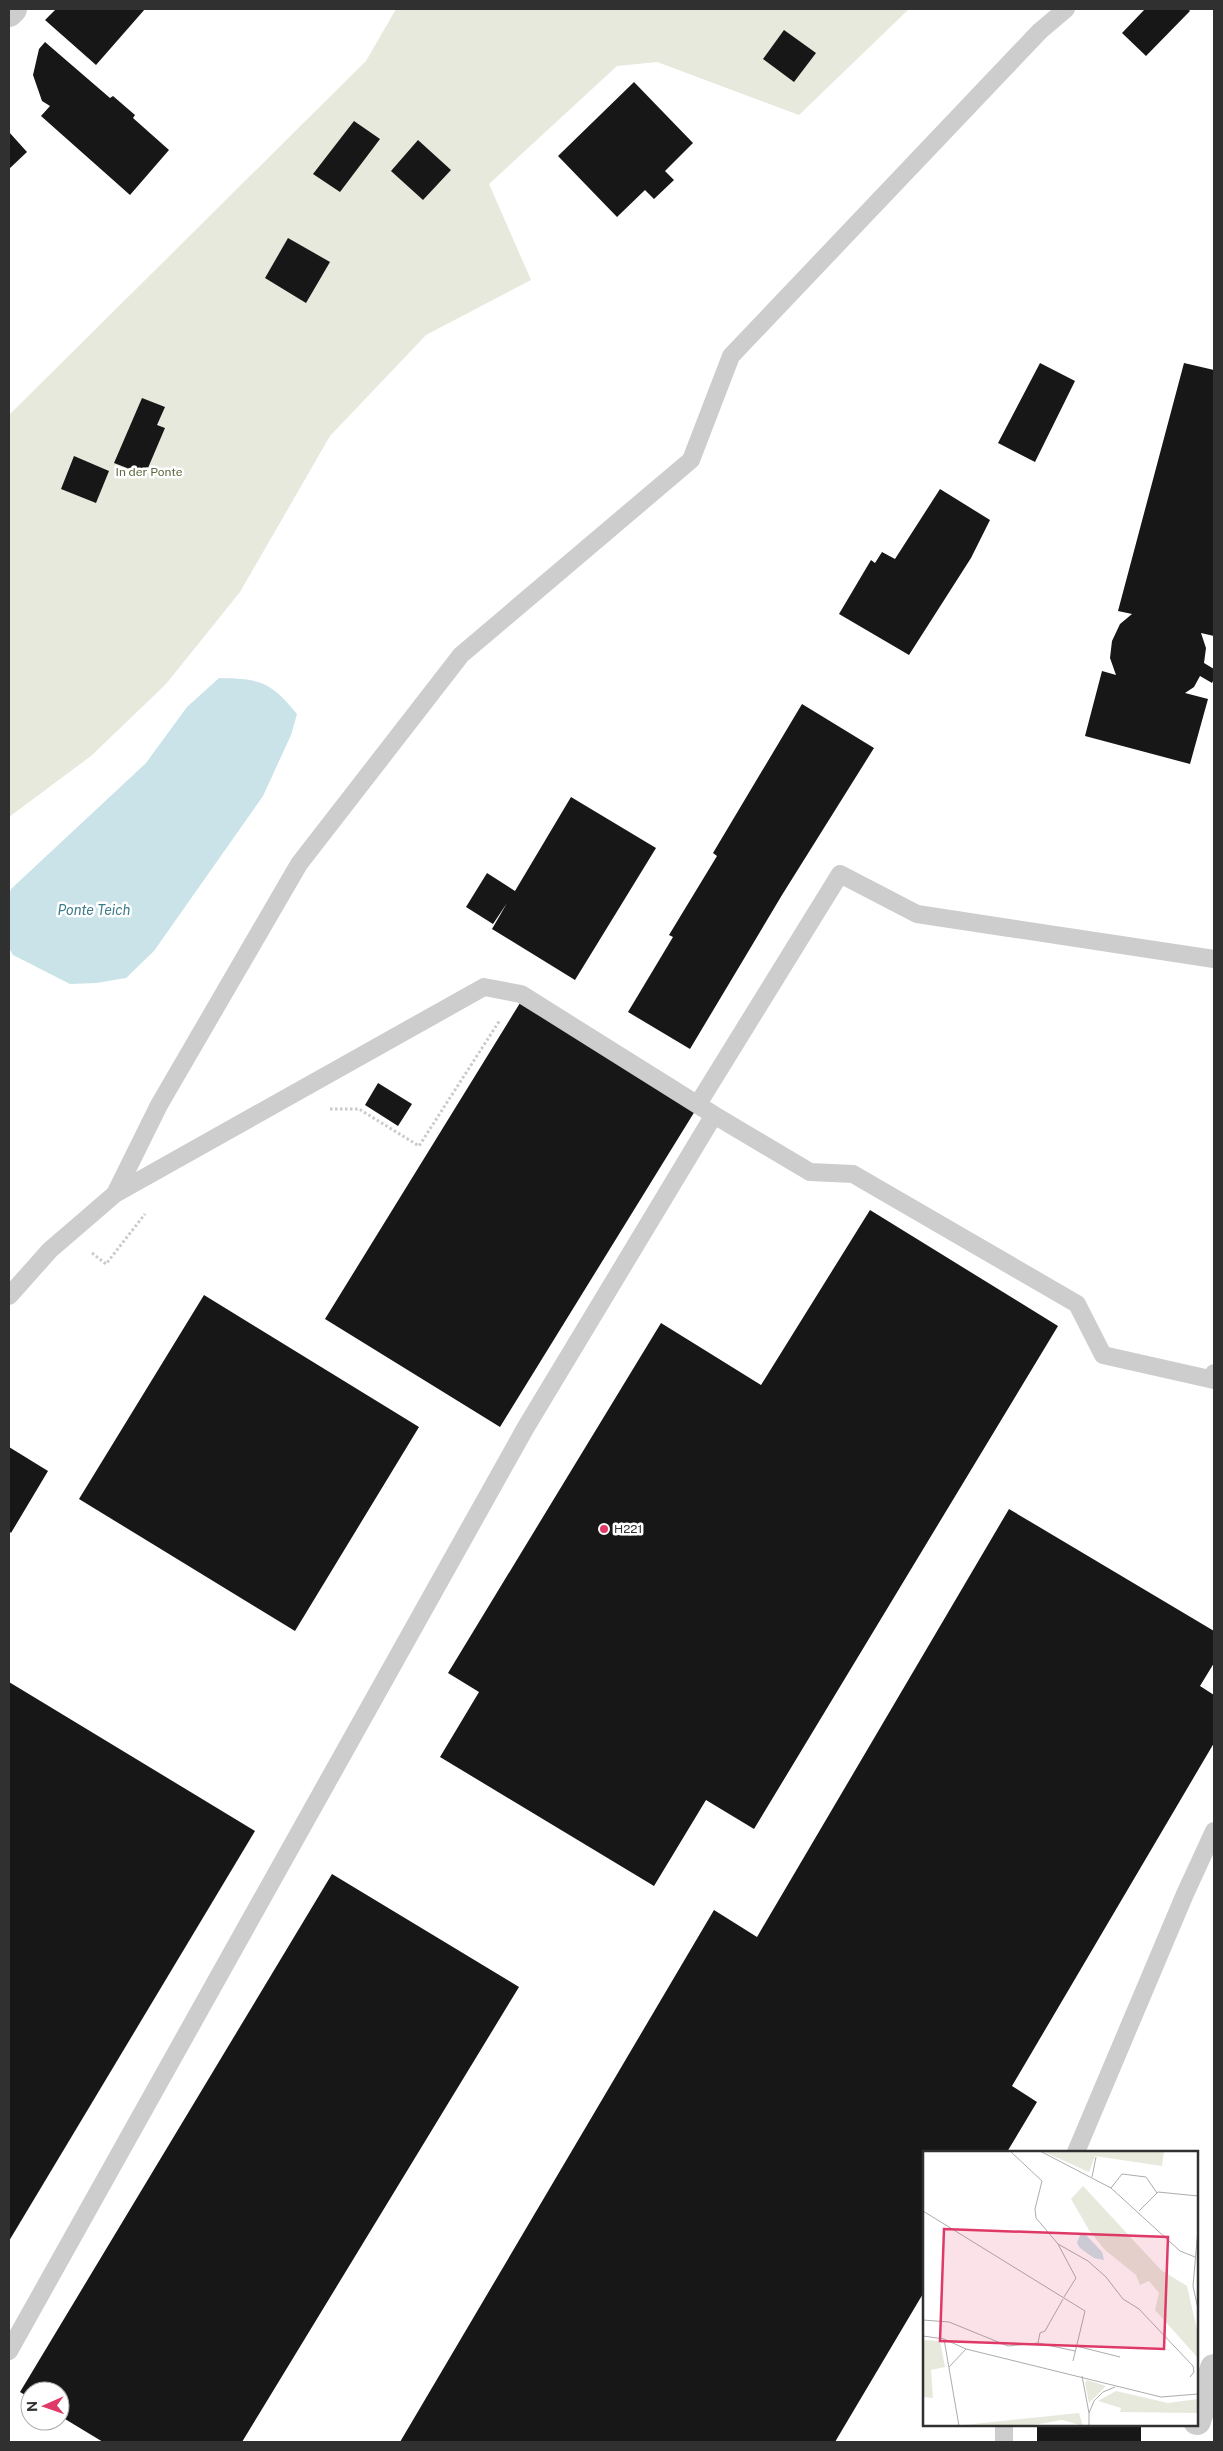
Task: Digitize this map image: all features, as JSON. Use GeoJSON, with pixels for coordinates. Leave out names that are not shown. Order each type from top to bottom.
{"type":"FeatureCollection","features":[{"type":"Feature","properties":{"kind":"street"},"geometry":{"type":"LineString","coordinates":[[9,13],[13,9]]}},
{"type":"Feature","properties":{"kind":"street"},"geometry":{"type":"LineString","coordinates":[[1192,2442],[1202,2416],[1214,2368]]}},
{"type":"Feature","properties":{"kind":"lane"},"geometry":{"type":"LineString","coordinates":[[114,1194],[159,1105],[298,864],[461,655],[691,460],[732,356],[1040,31],[1066,9]]}},
{"type":"Feature","properties":{"kind":"lane"},"geometry":{"type":"LineString","coordinates":[[698,1104],[840,874],[917,914],[1214,959]]}},
{"type":"Feature","properties":{"kind":"lane"},"geometry":{"type":"LineString","coordinates":[[9,1296],[50,1250],[114,1194],[484,986],[521,994],[810,1172],[853,1174],[1077,1304],[1103,1355],[1214,1381],[1214,1373]]}},
{"type":"Feature","properties":{"kind":"lane"},"geometry":{"type":"LineString","coordinates":[[9,2351],[526,1427],[714,1114]]}},
{"type":"Feature","properties":{"kind":"lane"},"geometry":{"type":"LineString","coordinates":[[1076,2151],[1181,1903],[1214,1831]]}},
{"type":"Feature","properties":{"kind":"lane"},"geometry":{"type":"LineString","coordinates":[[1004,2426],[1004,2442]]}},
{"type":"Feature","properties":{"kind":"path"},"geometry":{"type":"LineString","coordinates":[[323,1109],[359,1109],[419,1146],[506,1012],[502,990]]}},
{"type":"Feature","properties":{"kind":"path"},"geometry":{"type":"LineString","coordinates":[[66,1236],[106,1264],[146,1213]]}},
{"type":"Feature","properties":{"kind":"green space","name":"In der Ponte"},"geometry":{"type":"Polygon","coordinates":[[[396,9],[909,9],[799,115],[657,62],[617,66],[489,184],[531,280],[426,335],[330,436],[240,592],[166,684],[91,756],[9,817],[9,415],[366,61],[396,9]]]}},
{"type":"Feature","properties":{"kind":"water","name":"Ponte Teich"},"geometry":{"type":"Polygon","coordinates":[[[219,678],[245,679],[264,684],[272,688],[297,714],[291,735],[263,796],[154,951],[126,978],[96,983],[70,984],[13,955],[9,948],[9,895],[11,889],[146,763],[187,707],[219,678]]]}},
{"type":"Feature","properties":{"kind":"building"},"geometry":{"type":"Polygon","coordinates":[[[56,9],[145,9],[96,65],[45,20],[56,9]]]}},
{"type":"Feature","properties":{"kind":"building"},"geometry":{"type":"Polygon","coordinates":[[[1145,9],[1188,9],[1190,11],[1146,56],[1122,33],[1145,9]]]}},
{"type":"Feature","properties":{"kind":"building"},"geometry":{"type":"Polygon","coordinates":[[[784,30],[816,53],[794,82],[763,59],[784,30]]]}},
{"type":"Feature","properties":{"kind":"building"},"geometry":{"type":"Polygon","coordinates":[[[45,42],[110,98],[113,96],[135,115],[133,118],[169,150],[130,195],[41,116],[50,106],[42,101],[33,75],[39,49],[45,42]]]}},
{"type":"Feature","properties":{"kind":"building"},"geometry":{"type":"Polygon","coordinates":[[[634,82],[693,143],[665,171],[674,180],[654,199],[645,190],[617,217],[558,156],[634,82]]]}},
{"type":"Feature","properties":{"kind":"building"},"geometry":{"type":"Polygon","coordinates":[[[354,121],[380,139],[340,192],[313,174],[354,121]]]}},
{"type":"Feature","properties":{"kind":"building"},"geometry":{"type":"Polygon","coordinates":[[[9,132],[27,152],[9,169],[9,132]]]}},
{"type":"Feature","properties":{"kind":"building"},"geometry":{"type":"Polygon","coordinates":[[[418,140],[451,170],[423,200],[391,171],[418,140]]]}},
{"type":"Feature","properties":{"kind":"building"},"geometry":{"type":"Polygon","coordinates":[[[288,238],[330,262],[306,303],[265,278],[288,238]]]}},
{"type":"Feature","properties":{"kind":"building"},"geometry":{"type":"Polygon","coordinates":[[[1040,363],[1075,381],[1035,462],[998,443],[1040,363]]]}},
{"type":"Feature","properties":{"kind":"building"},"geometry":{"type":"Polygon","coordinates":[[[1184,363],[1214,370],[1214,636],[1201,633],[1206,648],[1204,663],[1214,669],[1214,679],[1212,683],[1200,676],[1194,687],[1185,693],[1208,699],[1190,764],[1085,736],[1102,671],[1116,675],[1110,658],[1112,641],[1120,624],[1132,614],[1118,611],[1184,363]]]}},
{"type":"Feature","properties":{"kind":"building"},"geometry":{"type":"Polygon","coordinates":[[[142,398],[165,407],[157,425],[165,428],[145,475],[114,463],[142,398]]]}},
{"type":"Feature","properties":{"kind":"building"},"geometry":{"type":"Polygon","coordinates":[[[74,456],[109,471],[96,503],[61,489],[74,456]]]}},
{"type":"Feature","properties":{"kind":"building"},"geometry":{"type":"Polygon","coordinates":[[[940,489],[990,520],[971,558],[909,655],[839,614],[871,560],[875,563],[882,552],[895,559],[940,489]]]}},
{"type":"Feature","properties":{"kind":"building"},"geometry":{"type":"Polygon","coordinates":[[[802,704],[874,748],[782,895],[690,1049],[628,1012],[673,937],[669,935],[717,856],[713,853],[802,704]]]}},
{"type":"Feature","properties":{"kind":"building"},"geometry":{"type":"Polygon","coordinates":[[[571,797],[656,848],[575,980],[492,929],[507,903],[493,924],[466,907],[487,873],[515,891],[571,797]]]}},
{"type":"Feature","properties":{"kind":"building"},"geometry":{"type":"Polygon","coordinates":[[[520,1003],[695,1111],[500,1427],[325,1319],[520,1003]]]}},
{"type":"Feature","properties":{"kind":"building"},"geometry":{"type":"Polygon","coordinates":[[[378,1083],[412,1104],[398,1126],[365,1105],[378,1083]]]}},
{"type":"Feature","properties":{"kind":"building"},"geometry":{"type":"Polygon","coordinates":[[[870,1210],[1058,1326],[754,1829],[706,1800],[654,1886],[440,1757],[479,1692],[448,1673],[661,1323],[761,1385],[870,1210]]]}},
{"type":"Feature","properties":{"kind":"building"},"geometry":{"type":"Polygon","coordinates":[[[204,1295],[419,1427],[295,1631],[79,1499],[204,1295]]]}},
{"type":"Feature","properties":{"kind":"building"},"geometry":{"type":"Polygon","coordinates":[[[9,1447],[48,1471],[11,1533],[9,1531],[9,1447]]]}},
{"type":"Feature","properties":{"kind":"building"},"geometry":{"type":"Polygon","coordinates":[[[1009,1509],[1214,1631],[1214,1663],[1200,1686],[1214,1695],[1214,1743],[1012,2086],[1037,2102],[1008,2151],[923,2151],[923,2294],[835,2442],[400,2442],[714,1910],[757,1937],[1009,1509]]]}},
{"type":"Feature","properties":{"kind":"building"},"geometry":{"type":"Polygon","coordinates":[[[9,1682],[255,1831],[9,2241],[9,1682]]]}},
{"type":"Feature","properties":{"kind":"building"},"geometry":{"type":"Polygon","coordinates":[[[332,1874],[519,1987],[242,2442],[103,2442],[70,2422],[70,2381],[27,2381],[332,1874]]]}},
{"type":"Feature","properties":{"kind":"building"},"geometry":{"type":"Polygon","coordinates":[[[1037,2426],[1141,2426],[1141,2442],[1037,2442],[1037,2426]]]}},
{"type":"Feature","properties":{"kind":"place","name":"H221"},"geometry":{"type":"Point","coordinates":[604,1529]}}]}
